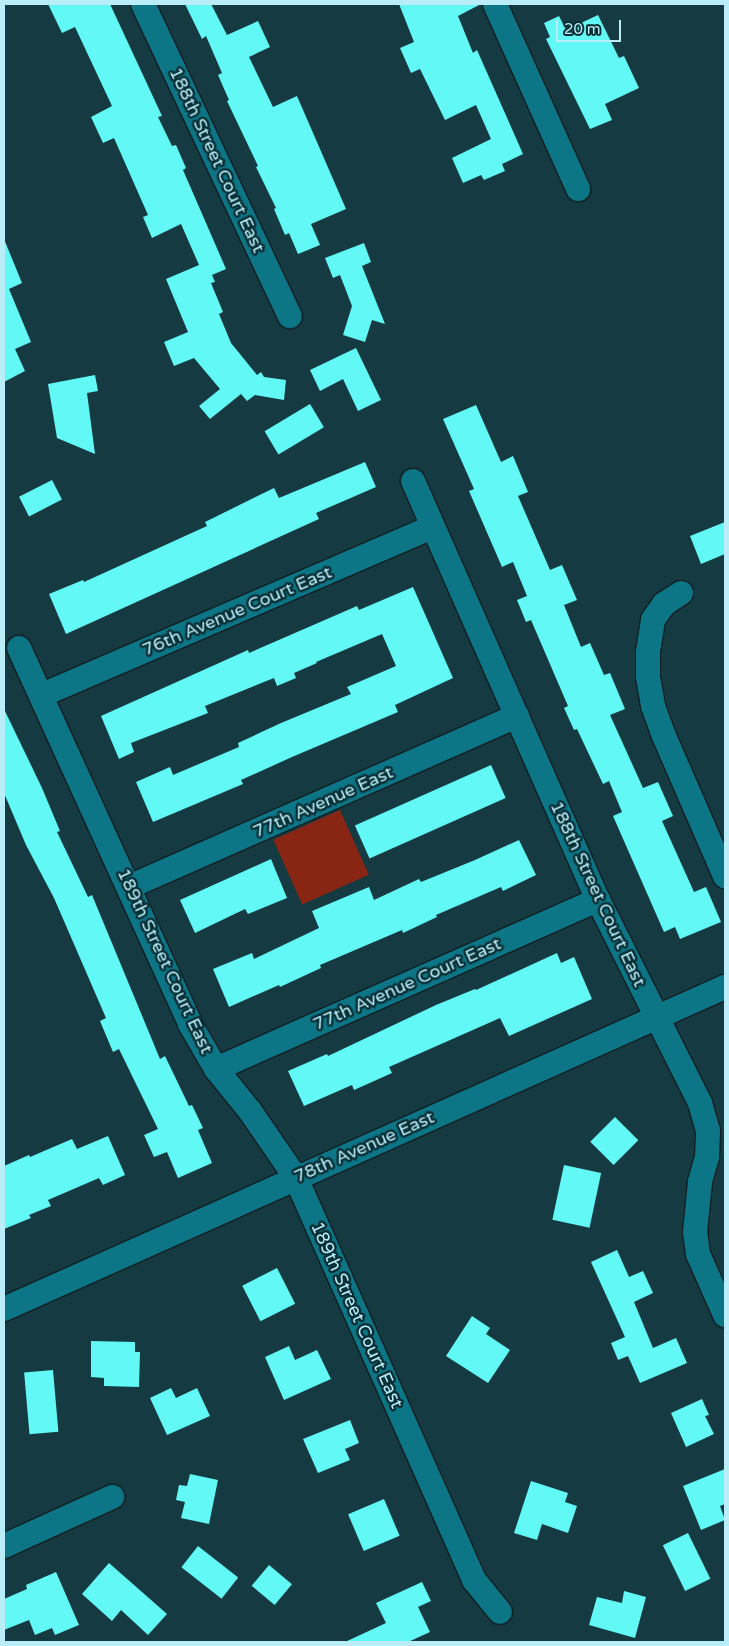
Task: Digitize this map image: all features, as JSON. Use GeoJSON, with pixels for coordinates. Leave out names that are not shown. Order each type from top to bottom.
{"type":"FeatureCollection","features":[{"type":"Feature","properties":{"kind":"street","name":"188th Street Court East"},"geometry":{"type":"LineString","coordinates":[[143,4],[290,316]]}},
{"type":"Feature","properties":{"kind":"street"},"geometry":{"type":"LineString","coordinates":[[495,4],[578,189]]}},
{"type":"Feature","properties":{"kind":"street","name":"188th Street Court East"},"geometry":{"type":"LineString","coordinates":[[413,481],[598,900],[700,1103],[716,1124],[700,1182],[695,1232],[698,1254],[725,1315]]}},
{"type":"Feature","properties":{"kind":"street","name":"76th Avenue Court East"},"geometry":{"type":"LineString","coordinates":[[42,695],[432,527]]}},
{"type":"Feature","properties":{"kind":"street"},"geometry":{"type":"LineString","coordinates":[[681,593],[664,604],[653,620],[648,652],[648,677],[653,706],[664,736],[725,876]]}},
{"type":"Feature","properties":{"kind":"street","name":"189th Street Court East"},"geometry":{"type":"LineString","coordinates":[[20,648],[190,1024],[216,1068],[250,1111],[296,1178],[474,1580],[500,1612]]}},
{"type":"Feature","properties":{"kind":"street","name":"77th Avenue East"},"geometry":{"type":"LineString","coordinates":[[129,888],[517,716]]}},
{"type":"Feature","properties":{"kind":"street","name":"77th Avenue Court East"},"geometry":{"type":"LineString","coordinates":[[216,1068],[598,900]]}},
{"type":"Feature","properties":{"kind":"street","name":"78th Avenue East"},"geometry":{"type":"LineString","coordinates":[[4,1309],[658,1019],[725,987]]}},
{"type":"Feature","properties":{"kind":"street"},"geometry":{"type":"LineString","coordinates":[[4,1546],[112,1496]]}},
{"type":"Feature","properties":{"kind":"shaded area"},"geometry":{"type":"Polygon","coordinates":[[[340,810],[369,875],[302,905],[273,840],[340,810]]]}},
{"type":"Feature","properties":{"kind":"building"},"geometry":{"type":"Polygon","coordinates":[[[48,4],[110,4],[162,116],[158,117],[172,146],[176,145],[186,168],[183,170],[226,269],[212,275],[215,282],[211,283],[223,312],[219,314],[231,343],[257,375],[261,372],[264,377],[286,380],[284,400],[255,395],[247,401],[241,394],[210,419],[199,406],[220,389],[194,358],[174,366],[164,342],[188,332],[166,279],[199,265],[181,224],[152,238],[143,217],[148,215],[114,138],[103,143],[91,117],[112,106],[75,27],[62,33],[48,4]]]}},
{"type":"Feature","properties":{"kind":"building"},"geometry":{"type":"Polygon","coordinates":[[[185,4],[211,4],[227,35],[258,21],[270,47],[249,57],[273,107],[297,96],[346,209],[311,224],[320,245],[298,254],[289,233],[285,235],[274,209],[276,208],[256,167],[258,166],[227,101],[229,100],[218,75],[222,73],[206,36],[202,39],[185,4]]]}},
{"type":"Feature","properties":{"kind":"building"},"geometry":{"type":"Polygon","coordinates":[[[399,4],[481,4],[458,16],[473,53],[477,50],[523,154],[502,164],[505,171],[484,180],[481,175],[463,183],[452,158],[491,139],[476,105],[445,120],[420,69],[411,73],[400,48],[414,42],[399,4]]]}},
{"type":"Feature","properties":{"kind":"building"},"geometry":{"type":"Polygon","coordinates":[[[598,15],[619,58],[624,56],[639,88],[605,104],[612,120],[590,129],[546,39],[550,37],[544,23],[559,16],[566,30],[598,15]]]}},
{"type":"Feature","properties":{"kind":"building"},"geometry":{"type":"Polygon","coordinates":[[[4,239],[22,283],[9,289],[31,342],[15,349],[25,371],[4,382],[4,239]]]}},
{"type":"Feature","properties":{"kind":"building"},"geometry":{"type":"Polygon","coordinates":[[[364,243],[371,262],[362,266],[385,324],[372,320],[365,342],[343,335],[352,306],[340,275],[333,278],[325,258],[364,243]]]}},
{"type":"Feature","properties":{"kind":"building"},"geometry":{"type":"Polygon","coordinates":[[[356,348],[381,400],[358,411],[343,379],[320,391],[310,370],[356,348]]]}},
{"type":"Feature","properties":{"kind":"building"},"geometry":{"type":"Polygon","coordinates":[[[95,375],[98,391],[87,393],[95,454],[57,438],[48,384],[95,375]]]}},
{"type":"Feature","properties":{"kind":"building"},"geometry":{"type":"Polygon","coordinates":[[[310,404],[324,427],[278,454],[265,431],[310,404]]]}},
{"type":"Feature","properties":{"kind":"building"},"geometry":{"type":"Polygon","coordinates":[[[476,405],[501,462],[513,456],[528,492],[518,496],[550,570],[562,565],[577,600],[564,605],[581,647],[590,643],[604,675],[610,673],[625,709],[610,715],[643,788],[658,782],[673,816],[662,821],[694,892],[706,887],[721,922],[680,939],[675,927],[664,932],[613,816],[622,812],[609,781],[603,784],[577,729],[574,730],[564,708],[568,706],[531,620],[526,622],[517,600],[527,596],[513,562],[502,567],[469,491],[474,489],[443,419],[476,405]]]}},
{"type":"Feature","properties":{"kind":"building"},"geometry":{"type":"Polygon","coordinates":[[[365,462],[376,487],[316,513],[319,519],[66,634],[49,594],[83,580],[84,582],[207,526],[205,522],[274,488],[279,498],[365,462]]]}},
{"type":"Feature","properties":{"kind":"building"},"geometry":{"type":"Polygon","coordinates":[[[52,480],[62,500],[29,516],[19,497],[52,480]]]}},
{"type":"Feature","properties":{"kind":"building"},"geometry":{"type":"Polygon","coordinates":[[[725,522],[725,554],[701,564],[690,536],[725,522]]]}},
{"type":"Feature","properties":{"kind":"building"},"geometry":{"type":"Polygon","coordinates":[[[413,587],[453,678],[395,705],[398,712],[292,757],[241,780],[243,784],[153,822],[136,782],[170,767],[173,775],[239,747],[238,743],[281,723],[351,694],[347,687],[396,666],[382,634],[316,662],[294,673],[296,678],[277,686],[274,678],[205,706],[208,713],[131,743],[134,752],[119,759],[101,716],[248,650],[249,653],[357,606],[359,610],[413,587]]]}},
{"type":"Feature","properties":{"kind":"building"},"geometry":{"type":"Polygon","coordinates":[[[4,709],[42,788],[60,831],[57,832],[88,897],[92,895],[160,1059],[165,1056],[189,1106],[192,1105],[203,1128],[198,1130],[212,1163],[178,1178],[167,1152],[154,1157],[144,1135],[158,1129],[119,1049],[113,1052],[100,1021],[106,1018],[54,898],[26,845],[4,793],[4,709]]]}},
{"type":"Feature","properties":{"kind":"building"},"geometry":{"type":"Polygon","coordinates":[[[491,765],[506,798],[370,858],[355,826],[491,765]]]}},
{"type":"Feature","properties":{"kind":"building"},"geometry":{"type":"Polygon","coordinates":[[[519,840],[536,875],[503,891],[501,887],[436,915],[437,917],[403,933],[402,930],[320,965],[321,968],[280,987],[279,985],[229,1007],[213,969],[252,953],[254,959],[319,928],[312,911],[369,887],[374,900],[419,879],[421,882],[519,840]]]}},
{"type":"Feature","properties":{"kind":"building"},"geometry":{"type":"Polygon","coordinates":[[[271,859],[287,898],[248,914],[245,909],[195,933],[180,900],[271,859]]]}},
{"type":"Feature","properties":{"kind":"building"},"geometry":{"type":"Polygon","coordinates":[[[557,953],[561,963],[574,957],[592,999],[509,1036],[500,1018],[389,1067],[392,1073],[354,1090],[352,1085],[304,1106],[288,1071],[327,1054],[328,1056],[436,1005],[476,990],[557,953]]]}},
{"type":"Feature","properties":{"kind":"building"},"geometry":{"type":"Polygon","coordinates":[[[615,1117],[638,1140],[614,1165],[590,1142],[615,1117]]]}},
{"type":"Feature","properties":{"kind":"building"},"geometry":{"type":"Polygon","coordinates":[[[108,1136],[125,1175],[103,1185],[99,1178],[48,1200],[51,1206],[29,1215],[31,1218],[4,1229],[4,1166],[72,1139],[77,1149],[108,1136]]]}},
{"type":"Feature","properties":{"kind":"building"},"geometry":{"type":"Polygon","coordinates":[[[564,1165],[601,1173],[590,1228],[552,1220],[564,1165]]]}},
{"type":"Feature","properties":{"kind":"building"},"geometry":{"type":"Polygon","coordinates":[[[617,1250],[629,1277],[643,1271],[653,1293],[634,1302],[653,1348],[676,1338],[687,1363],[640,1383],[628,1356],[618,1360],[611,1343],[625,1337],[591,1262],[617,1250]]]}},
{"type":"Feature","properties":{"kind":"building"},"geometry":{"type":"Polygon","coordinates":[[[277,1268],[295,1304],[260,1321],[242,1286],[277,1268]]]}},
{"type":"Feature","properties":{"kind":"building"},"geometry":{"type":"Polygon","coordinates":[[[472,1316],[490,1328],[486,1334],[510,1350],[488,1383],[446,1356],[472,1316]]]}},
{"type":"Feature","properties":{"kind":"building"},"geometry":{"type":"Polygon","coordinates":[[[91,1341],[135,1342],[135,1352],[140,1352],[139,1387],[104,1386],[104,1378],[91,1377],[91,1341]]]}},
{"type":"Feature","properties":{"kind":"building"},"geometry":{"type":"Polygon","coordinates":[[[289,1346],[295,1360],[317,1350],[331,1379],[284,1400],[265,1357],[289,1346]]]}},
{"type":"Feature","properties":{"kind":"building"},"geometry":{"type":"Polygon","coordinates":[[[53,1370],[58,1432],[30,1434],[24,1373],[53,1370]]]}},
{"type":"Feature","properties":{"kind":"building"},"geometry":{"type":"Polygon","coordinates":[[[171,1388],[176,1398],[197,1388],[210,1416],[167,1435],[150,1398],[171,1388]]]}},
{"type":"Feature","properties":{"kind":"building"},"geometry":{"type":"Polygon","coordinates":[[[702,1399],[709,1415],[705,1416],[714,1434],[686,1447],[671,1413],[702,1399]]]}},
{"type":"Feature","properties":{"kind":"building"},"geometry":{"type":"Polygon","coordinates":[[[350,1420],[359,1443],[345,1449],[350,1460],[318,1473],[303,1439],[350,1420]]]}},
{"type":"Feature","properties":{"kind":"building"},"geometry":{"type":"Polygon","coordinates":[[[725,1469],[725,1504],[720,1506],[725,1520],[701,1530],[683,1486],[725,1469]]]}},
{"type":"Feature","properties":{"kind":"building"},"geometry":{"type":"Polygon","coordinates":[[[190,1474],[218,1480],[209,1524],[181,1518],[185,1502],[176,1500],[179,1485],[187,1486],[190,1474]]]}},
{"type":"Feature","properties":{"kind":"building"},"geometry":{"type":"Polygon","coordinates":[[[531,1481],[568,1493],[565,1502],[577,1506],[568,1533],[542,1524],[537,1540],[514,1533],[531,1481]]]}},
{"type":"Feature","properties":{"kind":"building"},"geometry":{"type":"Polygon","coordinates":[[[384,1499],[400,1536],[364,1551],[348,1514],[384,1499]]]}},
{"type":"Feature","properties":{"kind":"building"},"geometry":{"type":"Polygon","coordinates":[[[688,1533],[710,1579],[685,1591],[663,1545],[688,1533]]]}},
{"type":"Feature","properties":{"kind":"building"},"geometry":{"type":"Polygon","coordinates":[[[198,1546],[238,1577],[222,1599],[181,1567],[198,1546]]]}},
{"type":"Feature","properties":{"kind":"building"},"geometry":{"type":"Polygon","coordinates":[[[109,1563],[167,1614],[148,1635],[121,1610],[112,1621],[82,1594],[109,1563]]]}},
{"type":"Feature","properties":{"kind":"building"},"geometry":{"type":"Polygon","coordinates":[[[269,1565],[292,1584],[275,1605],[252,1586],[269,1565]]]}},
{"type":"Feature","properties":{"kind":"building"},"geometry":{"type":"Polygon","coordinates":[[[56,1572],[79,1625],[55,1635],[52,1628],[35,1635],[29,1620],[4,1630],[4,1599],[27,1589],[26,1585],[56,1572]]]}},
{"type":"Feature","properties":{"kind":"building"},"geometry":{"type":"Polygon","coordinates":[[[422,1582],[431,1601],[418,1607],[430,1632],[408,1642],[345,1642],[386,1623],[376,1603],[422,1582]]]}},
{"type":"Feature","properties":{"kind":"building"},"geometry":{"type":"Polygon","coordinates":[[[624,1591],[646,1597],[635,1638],[589,1625],[597,1597],[622,1603],[624,1591]]]}}]}
